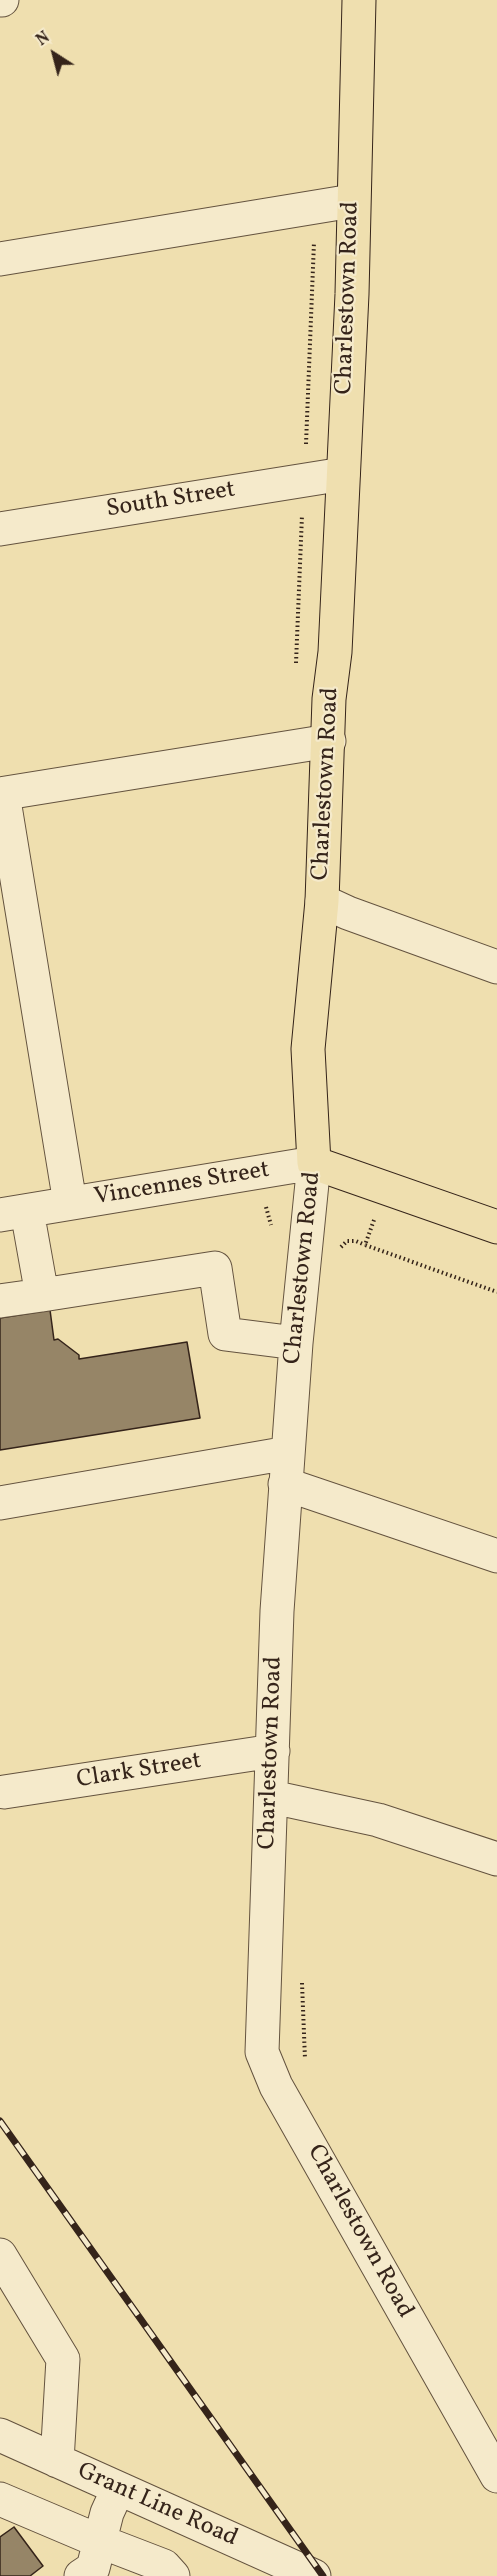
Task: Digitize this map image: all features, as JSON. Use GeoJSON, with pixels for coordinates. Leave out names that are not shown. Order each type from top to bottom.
{"type":"FeatureCollection","features":[{"type":"Feature","properties":{"kind":"main road","name":"Charlestown Road"},"geometry":{"type":"LineString","coordinates":[[314,1163],[308,1049],[322,901],[329,699],[336,652],[352,294],[352,201],[359,0]]}},
{"type":"Feature","properties":{"kind":"main road","name":"Vincennes Street"},"geometry":{"type":"LineString","coordinates":[[314,1163],[497,1227]]}},
{"type":"Feature","properties":{"kind":"street"},"geometry":{"type":"LineString","coordinates":[[0,259],[352,201]]}},
{"type":"Feature","properties":{"kind":"street","name":"South Street"},"geometry":{"type":"LineString","coordinates":[[0,529],[343,474]]}},
{"type":"Feature","properties":{"kind":"street"},"geometry":{"type":"LineString","coordinates":[[69,1203],[2,794],[329,741]]}},
{"type":"Feature","properties":{"kind":"street"},"geometry":{"type":"LineString","coordinates":[[322,901],[348,913],[497,967]]}},
{"type":"Feature","properties":{"kind":"street","name":"Vincennes Street"},"geometry":{"type":"LineString","coordinates":[[14,1213],[314,1163]]}},
{"type":"Feature","properties":{"kind":"street","name":"Charlestown Road"},"geometry":{"type":"LineString","coordinates":[[314,1163],[296,1343],[277,1611],[272,1797],[261,2036],[265,2061],[276,2086],[497,2476]]}},
{"type":"Feature","properties":{"kind":"street"},"geometry":{"type":"LineString","coordinates":[[14,1213],[42,1295]]}},
{"type":"Feature","properties":{"kind":"street"},"geometry":{"type":"LineString","coordinates":[[0,1301],[215,1268],[225,1334],[296,1343]]}},
{"type":"Feature","properties":{"kind":"street"},"geometry":{"type":"LineString","coordinates":[[0,1503],[286,1468],[497,1556]]}},
{"type":"Feature","properties":{"kind":"street","name":"Clark Street"},"geometry":{"type":"LineString","coordinates":[[4,1792],[273,1751]]}},
{"type":"Feature","properties":{"kind":"street"},"geometry":{"type":"LineString","coordinates":[[272,1797],[378,1820],[496,1856]]}},
{"type":"Feature","properties":{"kind":"street"},"geometry":{"type":"LineString","coordinates":[[0,2255],[63,2359],[57,2461]]}},
{"type":"Feature","properties":{"kind":"street","name":"Grant Line Road"},"geometry":{"type":"LineString","coordinates":[[0,2435],[298,2572]]}},
{"type":"Feature","properties":{"kind":"street"},"geometry":{"type":"LineString","coordinates":[[81,2576],[93,2568],[107,2513],[118,2489]]}},
{"type":"Feature","properties":{"kind":"street"},"geometry":{"type":"LineString","coordinates":[[0,2499],[99,2541],[164,2565],[173,2576]]}},
{"type":"Feature","properties":{"kind":"path"},"geometry":{"type":"LineString","coordinates":[[295,670],[315,207]]}},
{"type":"Feature","properties":{"kind":"path"},"geometry":{"type":"LineString","coordinates":[[365,1245],[385,1188]]}},
{"type":"Feature","properties":{"kind":"path"},"geometry":{"type":"LineString","coordinates":[[338,1251],[347,1241],[365,1245],[497,1292]]}},
{"type":"Feature","properties":{"kind":"path"},"geometry":{"type":"LineString","coordinates":[[302,1973],[305,2064]]}},
{"type":"Feature","properties":{"kind":"building"},"geometry":{"type":"Polygon","coordinates":[[[50,1310],[54,1340],[58,1339],[79,1355],[79,1359],[187,1342],[200,1418],[0,1450],[0,1318],[50,1310]]]}},
{"type":"Feature","properties":{"kind":"building"},"geometry":{"type":"Polygon","coordinates":[[[14,2527],[43,2566],[30,2576],[0,2576],[0,2537],[14,2527]]]}},
{"type":"Feature","properties":{"kind":"railway"},"geometry":{"type":"LineString","coordinates":[[0,2121],[323,2576]]}}]}
